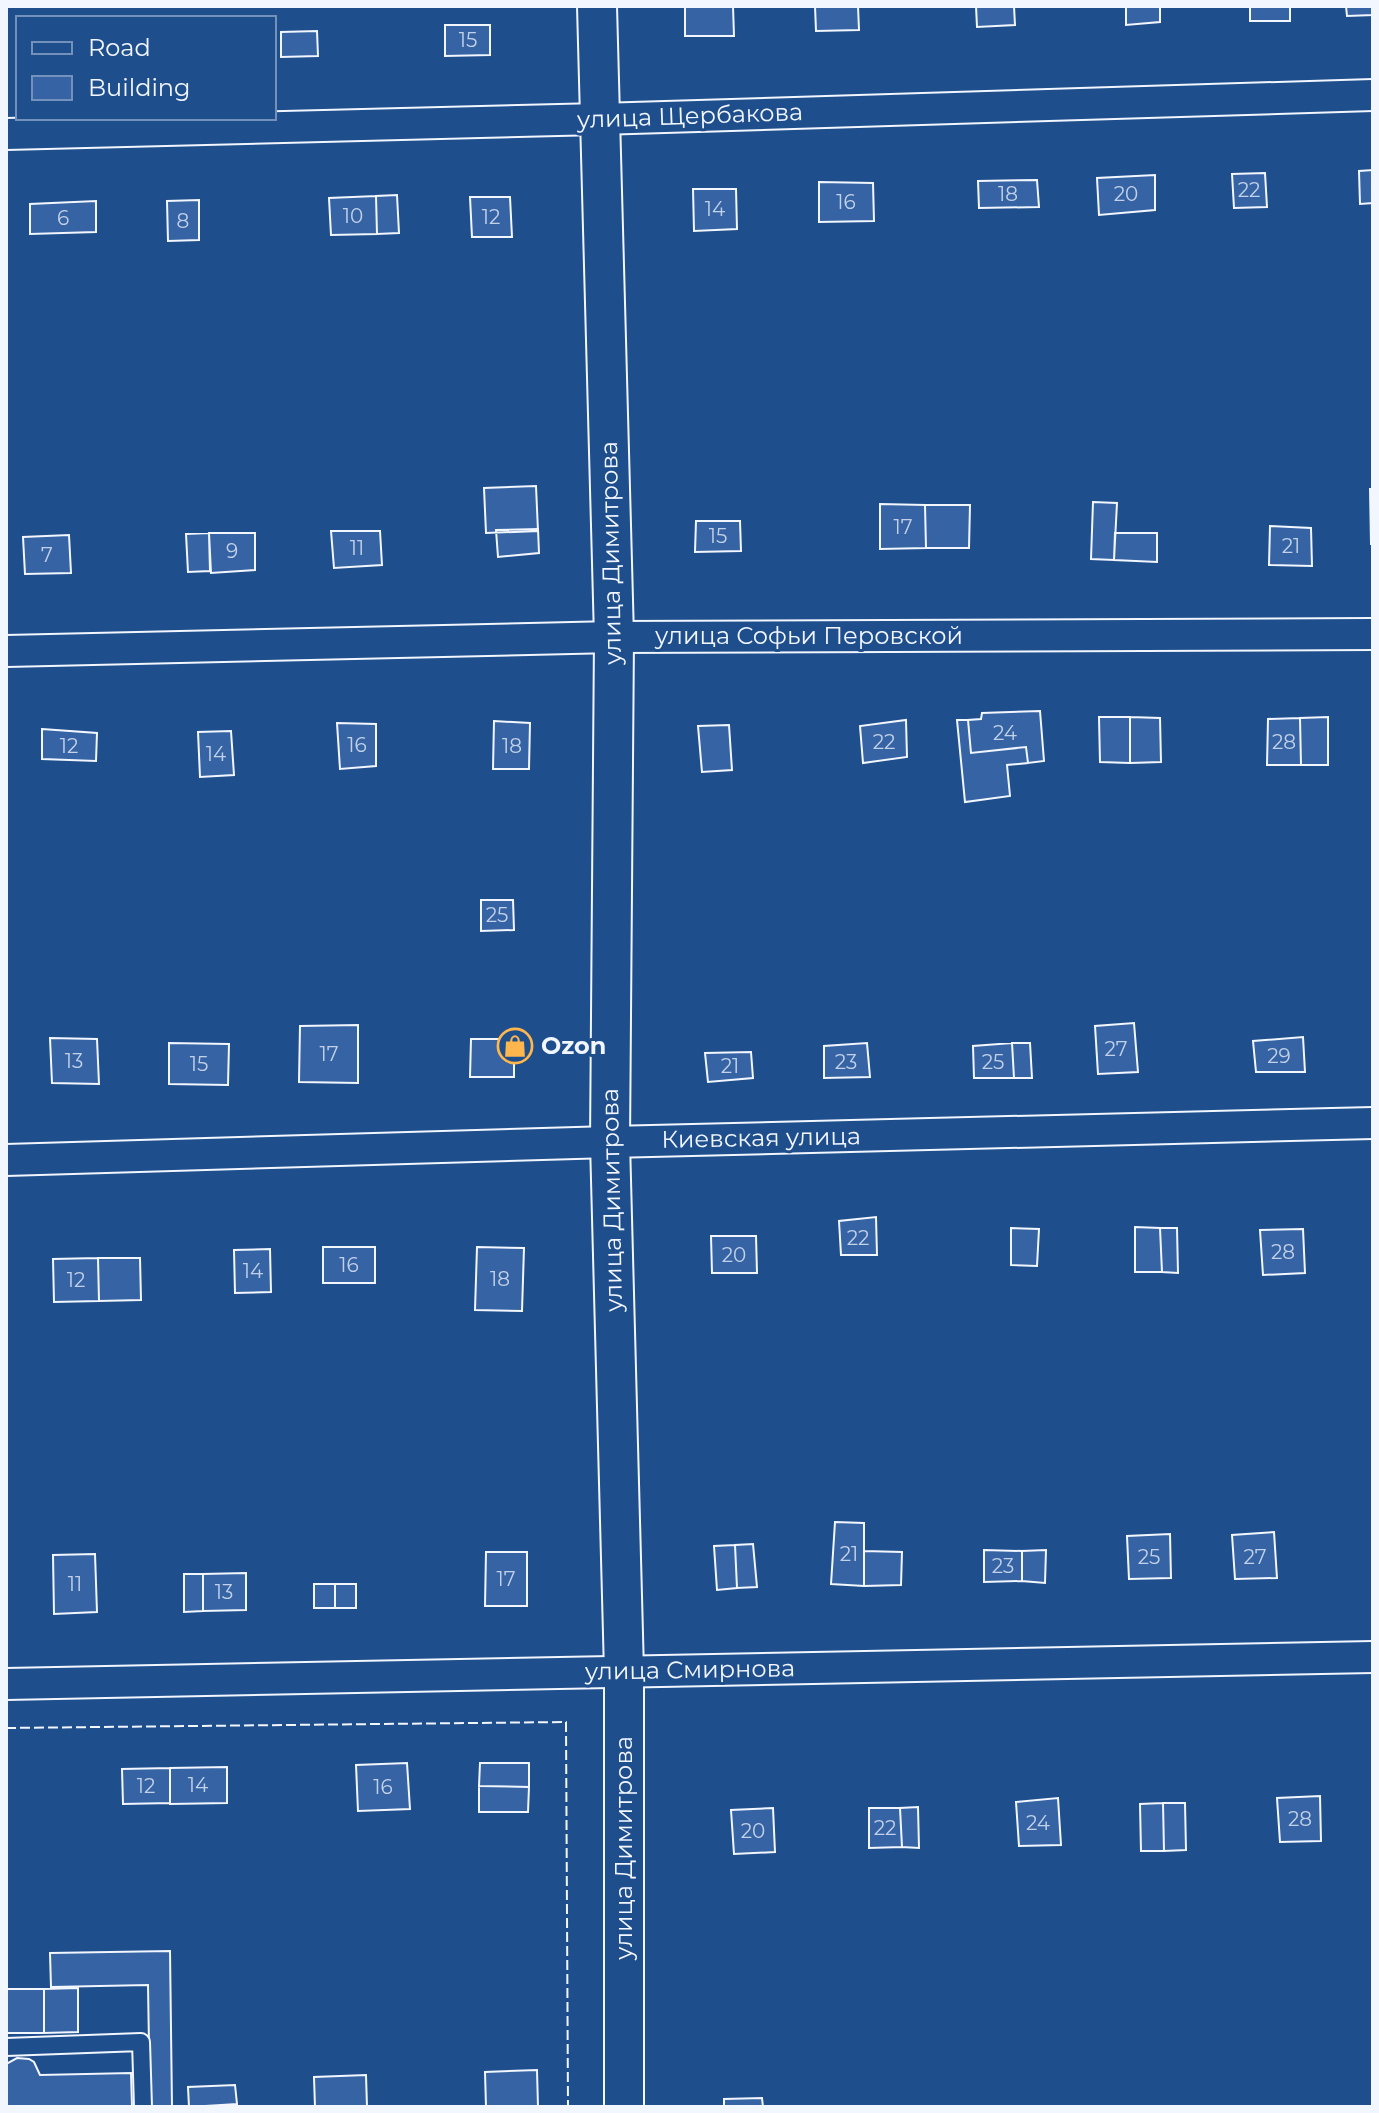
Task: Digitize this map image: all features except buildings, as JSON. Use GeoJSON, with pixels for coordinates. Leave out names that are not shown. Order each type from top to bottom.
{"type":"FeatureCollection","features":[{"type":"Feature","properties":{"kind":"street","name":"улица Димитрова"},"geometry":{"type":"LineString","coordinates":[[597,6],[614,637],[610,1142],[624,1672],[624,2107]]}},
{"type":"Feature","properties":{"kind":"street","name":"улица Щербакова"},"geometry":{"type":"LineString","coordinates":[[6,134],[1373,95]]}},
{"type":"Feature","properties":{"kind":"street","name":"улица Софьи Перовской"},"geometry":{"type":"LineString","coordinates":[[6,651],[614,637],[1373,634]]}},
{"type":"Feature","properties":{"kind":"street","name":"Киевская улица"},"geometry":{"type":"LineString","coordinates":[[6,1160],[1373,1123]]}},
{"type":"Feature","properties":{"kind":"street","name":"улица Смирнова"},"geometry":{"type":"LineString","coordinates":[[6,1684],[1373,1657]]}},
{"type":"Feature","properties":{"kind":"lane"},"geometry":{"type":"LineString","coordinates":[[6,2047],[141,2042],[143,2107]]}},
{"type":"Feature","properties":{"kind":"fence"},"geometry":{"type":"LineString","coordinates":[[6,1728],[566,1722],[568,2107]]}},
{"type":"Feature","properties":{"kind":"place","name":"Ozon"},"geometry":{"type":"Point","coordinates":[515,1046]}}]}
